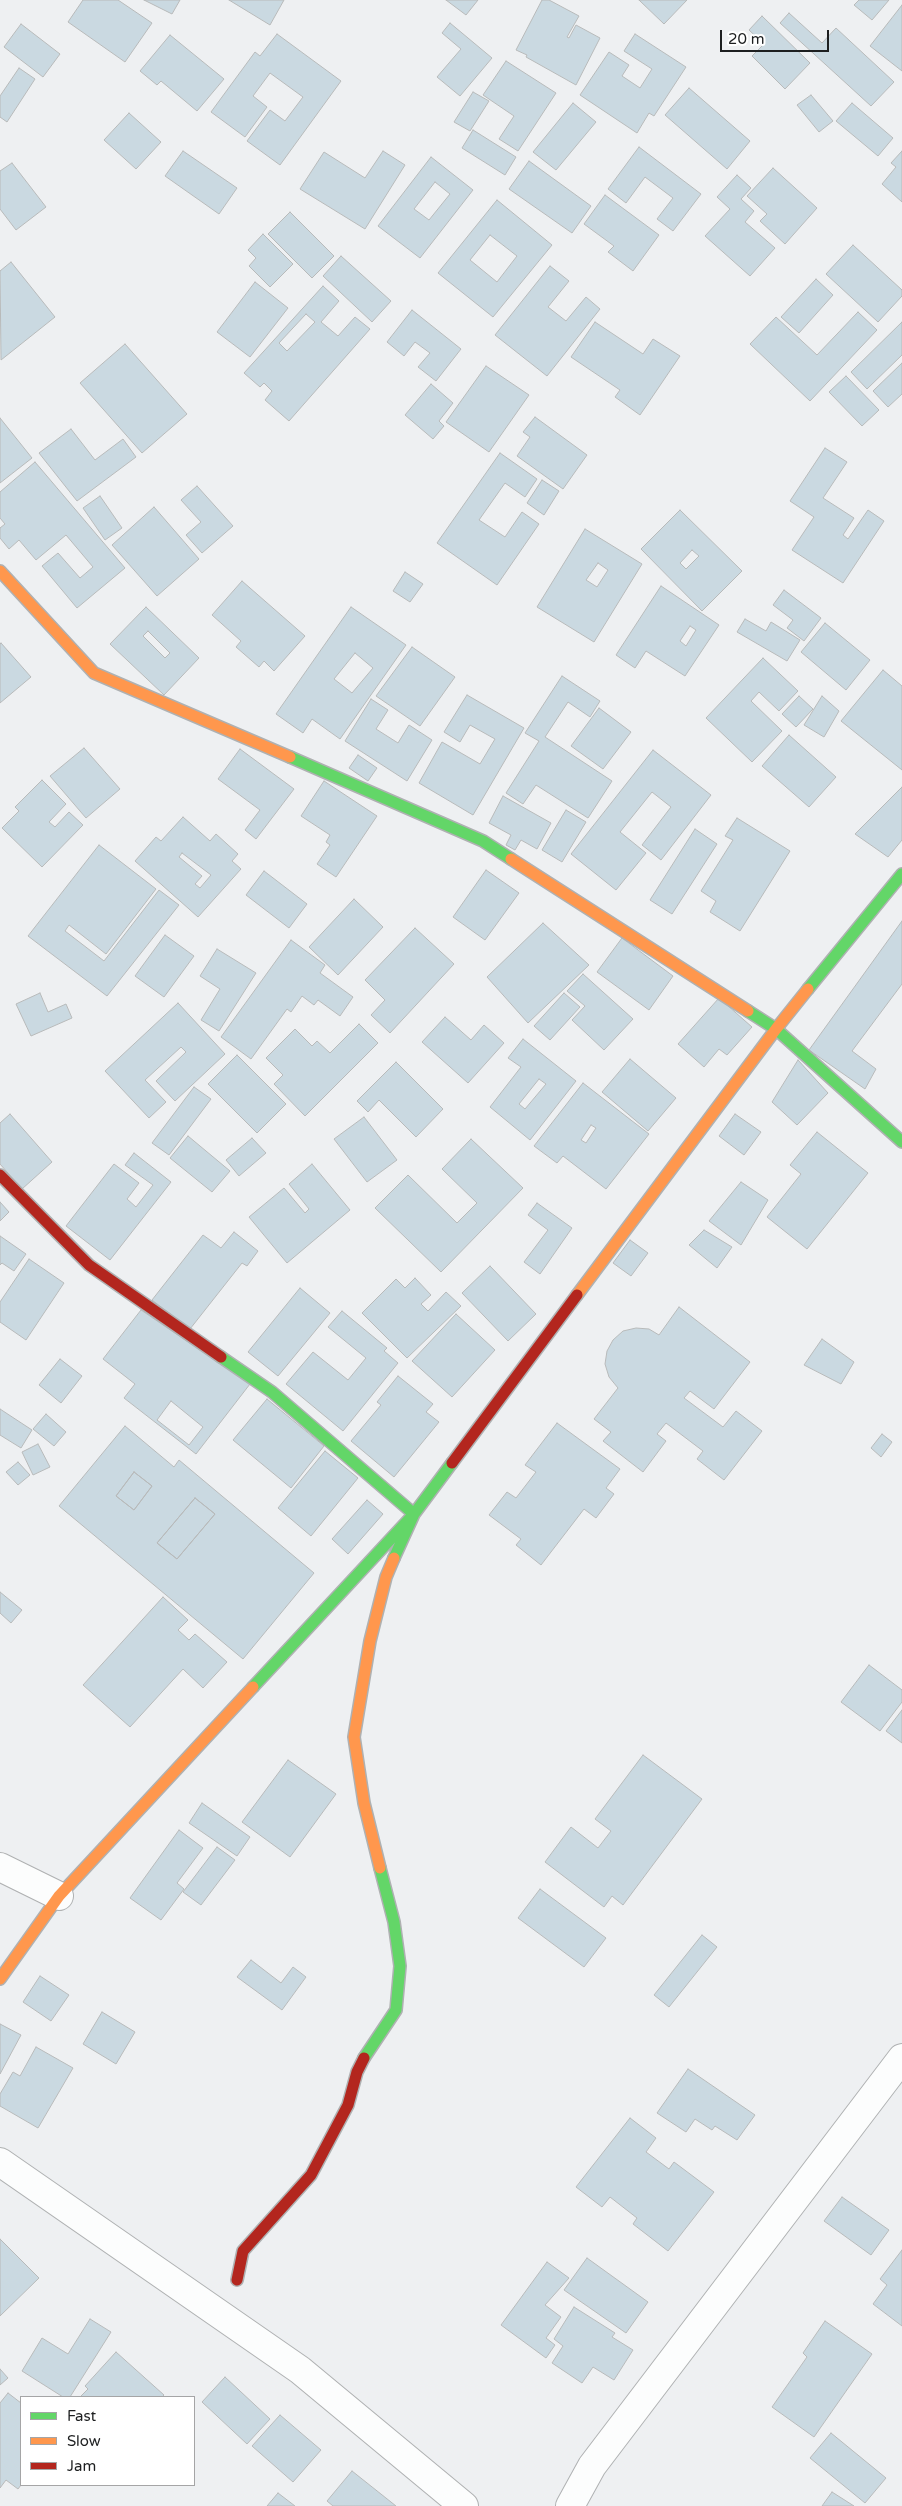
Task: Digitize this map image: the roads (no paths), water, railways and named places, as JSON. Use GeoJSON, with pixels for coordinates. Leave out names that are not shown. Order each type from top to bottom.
{"type":"FeatureCollection","features":[{"type":"Feature","properties":{"kind":"street"},"geometry":{"type":"LineString","coordinates":[[0,571],[94,673],[483,841],[776,1029],[902,1142]]}},
{"type":"Feature","properties":{"kind":"street"},"geometry":{"type":"LineString","coordinates":[[0,1979],[58,1896],[414,1514],[776,1029],[902,874]]}},
{"type":"Feature","properties":{"kind":"street"},"geometry":{"type":"LineString","coordinates":[[0,1175],[89,1265],[272,1392],[414,1514]]}},
{"type":"Feature","properties":{"kind":"street"},"geometry":{"type":"LineString","coordinates":[[237,2280],[244,2251],[274,2214],[311,2175],[348,2105],[357,2072],[375,2038],[396,2010],[400,1966],[394,1922],[364,1803],[354,1736],[370,1642],[386,1577],[414,1514]]}},
{"type":"Feature","properties":{"kind":"street"},"geometry":{"type":"LineString","coordinates":[[0,1867],[58,1896]]}},
{"type":"Feature","properties":{"kind":"street"},"geometry":{"type":"LineString","coordinates":[[570,2506],[592,2466],[902,2058]]}},
{"type":"Feature","properties":{"kind":"street"},"geometry":{"type":"LineString","coordinates":[[0,2162],[300,2370],[464,2506]]}}]}
